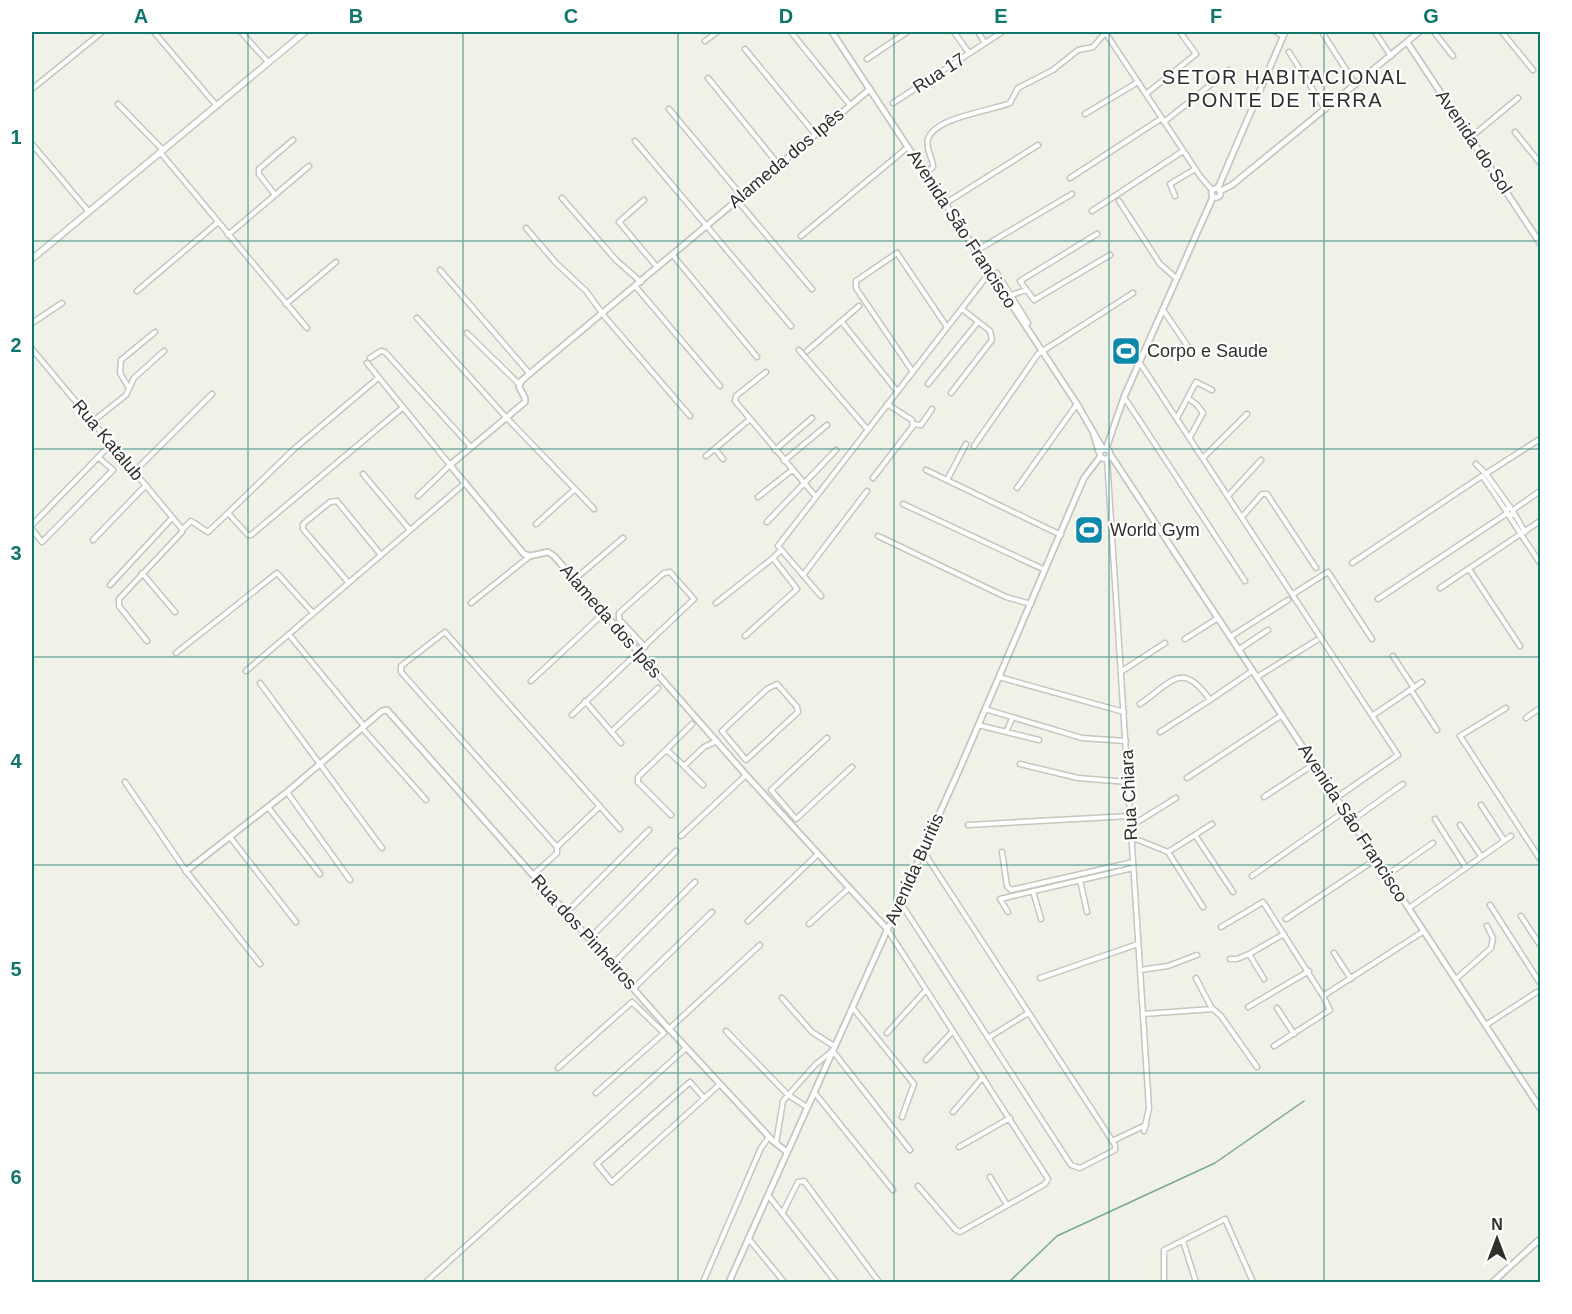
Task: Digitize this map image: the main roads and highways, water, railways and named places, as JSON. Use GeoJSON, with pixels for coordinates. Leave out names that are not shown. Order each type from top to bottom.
{"type":"FeatureCollection","features":[{"type":"Feature","properties":{"kind":"main road"},"geometry":{"type":"LineString","coordinates":[[32,259],[305,32]]}},
{"type":"Feature","properties":{"kind":"waterway"},"geometry":{"type":"LineString","coordinates":[[1009,1282],[1057,1236],[1215,1163],[1304,1101]]}},
{"type":"Feature","properties":{"kind":"place","name":"Corpo e Saude"},"geometry":{"type":"Point","coordinates":[1126,351]}},
{"type":"Feature","properties":{"kind":"place","name":"World Gym"},"geometry":{"type":"Point","coordinates":[1089,530]}},
{"type":"Feature","properties":{"kind":"district","name":"SETOR HABITACIONAL PONTE DE TERRA"},"geometry":{"type":"Point","coordinates":[1285,88]}}]}
